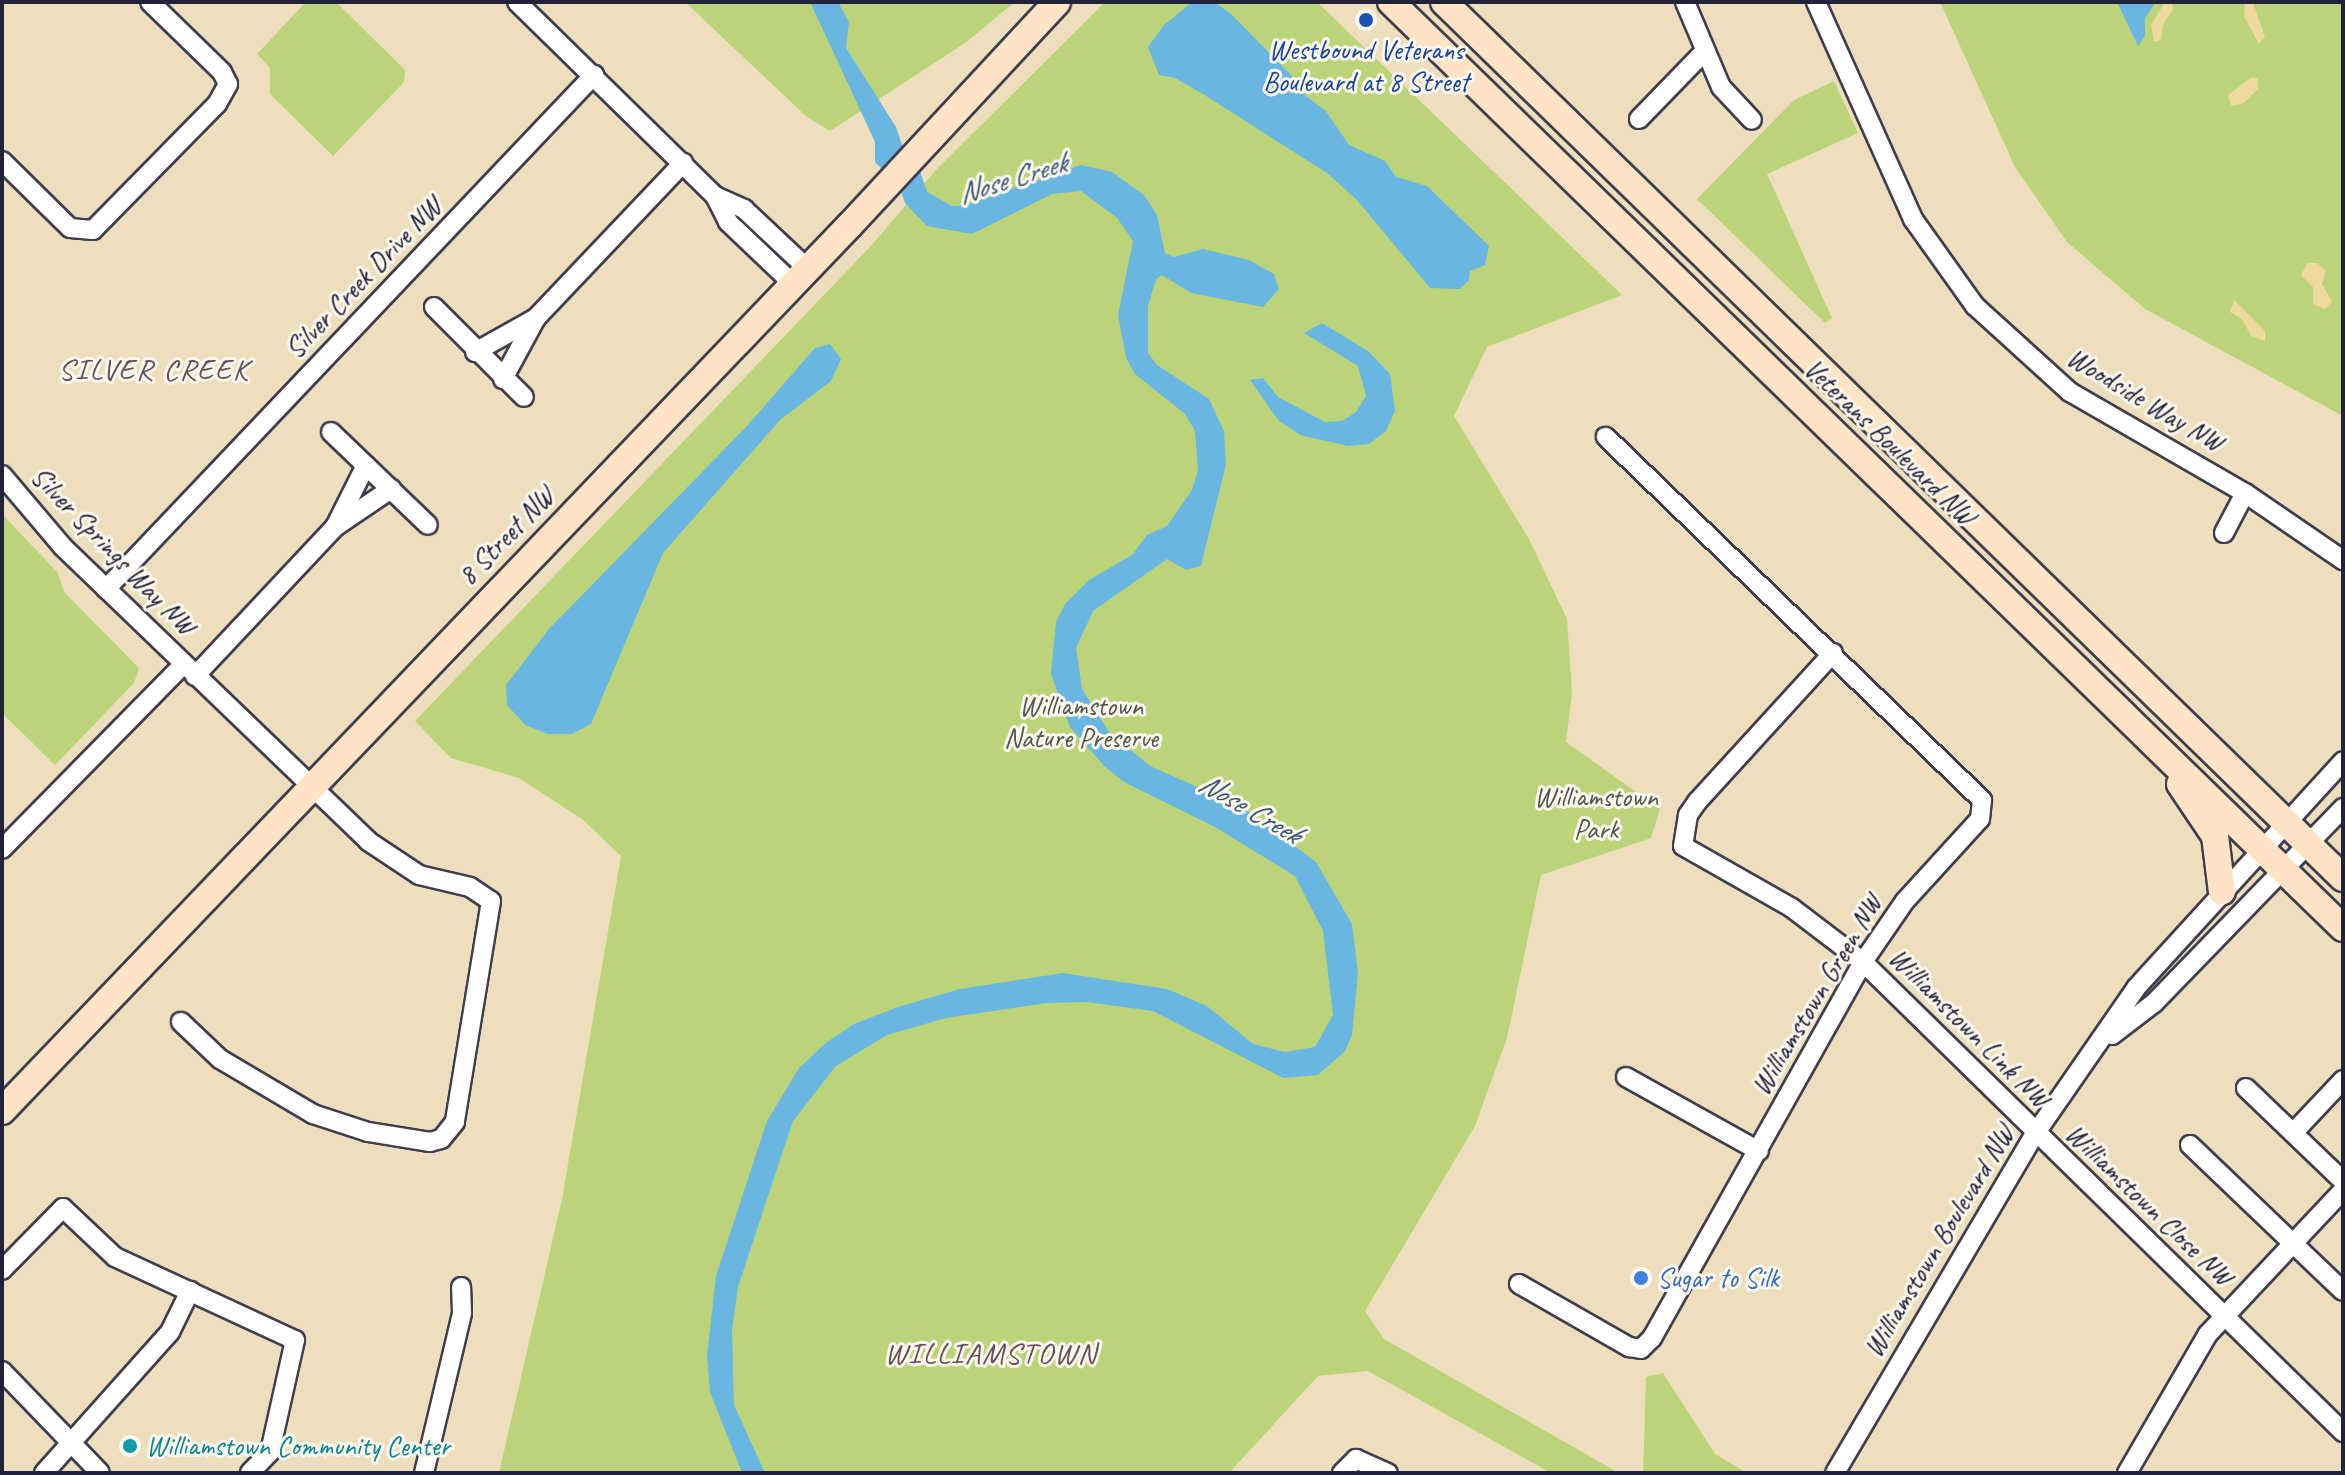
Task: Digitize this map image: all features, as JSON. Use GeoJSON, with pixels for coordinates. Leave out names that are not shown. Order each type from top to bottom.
{"type":"FeatureCollection","features":[{"type":"Feature","properties":{"kind":"main road","name":"Veterans Boulevard NW"},"geometry":{"type":"LineString","coordinates":[[1391,2],[2343,928]]}},
{"type":"Feature","properties":{"kind":"main road","name":"Veterans Boulevard NW"},"geometry":{"type":"LineString","coordinates":[[1444,2],[2343,878]]}},
{"type":"Feature","properties":{"kind":"main road","name":"8 Street NW"},"geometry":{"type":"LineString","coordinates":[[2,1111],[923,149],[1055,3]]}},
{"type":"Feature","properties":{"kind":"main road"},"geometry":{"type":"LineString","coordinates":[[2154,744],[2215,836],[2222,892]]}},
{"type":"Feature","properties":{"kind":"street"},"geometry":{"type":"LineString","coordinates":[[2,161],[70,228],[93,230],[217,104],[228,84],[222,72],[150,2]]}},
{"type":"Feature","properties":{"kind":"street"},"geometry":{"type":"LineString","coordinates":[[517,2],[715,196],[728,222],[800,277]]}},
{"type":"Feature","properties":{"kind":"street"},"geometry":{"type":"LineString","coordinates":[[1685,2],[1721,87],[1752,120]]}},
{"type":"Feature","properties":{"kind":"street","name":"Woodside Way NW"},"geometry":{"type":"LineString","coordinates":[[1816,2],[1913,219],[1975,306],[2070,392],[2245,493],[2343,560]]}},
{"type":"Feature","properties":{"kind":"street"},"geometry":{"type":"LineString","coordinates":[[1639,119],[1705,51]]}},
{"type":"Feature","properties":{"kind":"street","name":"Silver Creek Drive NW"},"geometry":{"type":"LineString","coordinates":[[106,589],[594,75]]}},
{"type":"Feature","properties":{"kind":"street"},"geometry":{"type":"LineString","coordinates":[[503,379],[536,318],[683,163]]}},
{"type":"Feature","properties":{"kind":"street"},"geometry":{"type":"LineString","coordinates":[[434,307],[475,352],[524,397]]}},
{"type":"Feature","properties":{"kind":"street"},"geometry":{"type":"LineString","coordinates":[[475,352],[536,318]]}},
{"type":"Feature","properties":{"kind":"street"},"geometry":{"type":"LineString","coordinates":[[331,432],[428,525]]}},
{"type":"Feature","properties":{"kind":"street","name":"Williamstown Green NW"},"geometry":{"type":"LineString","coordinates":[[1519,1284],[1620,1343],[1641,1349],[1660,1329],[1863,962],[1905,901],[1980,819],[1982,800],[1606,437]]}},
{"type":"Feature","properties":{"kind":"street","name":"Silver Springs Way NW"},"geometry":{"type":"LineString","coordinates":[[335,527],[366,465]]}},
{"type":"Feature","properties":{"kind":"street","name":"Silver Springs Way NW"},"geometry":{"type":"LineString","coordinates":[[2,475],[46,530],[311,788],[396,862],[419,875],[470,887],[491,901],[455,1122],[430,1142],[368,1132],[313,1114],[252,1082],[181,1022]]}},
{"type":"Feature","properties":{"kind":"street","name":"Silver Springs Way NW"},"geometry":{"type":"LineString","coordinates":[[2,849],[335,527],[391,489]]}},
{"type":"Feature","properties":{"kind":"street"},"geometry":{"type":"LineString","coordinates":[[2224,533],[2245,493]]}},
{"type":"Feature","properties":{"kind":"street","name":"Williamstown Link NW"},"geometry":{"type":"LineString","coordinates":[[1833,653],[1697,802],[1685,823],[1683,846],[1792,908],[1863,962],[2035,1134]]}},
{"type":"Feature","properties":{"kind":"street","name":"Williamstown Boulevard NW"},"geometry":{"type":"LineString","coordinates":[[1835,1473],[2035,1134],[2101,1045],[2136,988],[2343,761]]}},
{"type":"Feature","properties":{"kind":"street","name":"Williamstown Boulevard NW"},"geometry":{"type":"LineString","coordinates":[[2101,1045],[2154,1003],[2343,808]]}},
{"type":"Feature","properties":{"kind":"street"},"geometry":{"type":"LineString","coordinates":[[1626,1077],[1759,1151]]}},
{"type":"Feature","properties":{"kind":"street"},"geometry":{"type":"LineString","coordinates":[[2293,1133],[2343,1080]]}},
{"type":"Feature","properties":{"kind":"street"},"geometry":{"type":"LineString","coordinates":[[2246,1088],[2343,1181]]}},
{"type":"Feature","properties":{"kind":"street","name":"Williamstown Close NW"},"geometry":{"type":"LineString","coordinates":[[2035,1134],[2343,1432]]}},
{"type":"Feature","properties":{"kind":"street"},"geometry":{"type":"LineString","coordinates":[[2190,1145],[2343,1291]]}},
{"type":"Feature","properties":{"kind":"street"},"geometry":{"type":"LineString","coordinates":[[2223,1316],[2343,1190]]}},
{"type":"Feature","properties":{"kind":"street"},"geometry":{"type":"LineString","coordinates":[[2,1270],[63,1208],[115,1257],[295,1340],[270,1452],[250,1473]]}},
{"type":"Feature","properties":{"kind":"street"},"geometry":{"type":"LineString","coordinates":[[424,1473],[462,1313],[461,1287]]}},
{"type":"Feature","properties":{"kind":"street"},"geometry":{"type":"LineString","coordinates":[[44,1473],[170,1332],[190,1291]]}},
{"type":"Feature","properties":{"kind":"street","name":"Williamstown Close NW"},"geometry":{"type":"LineString","coordinates":[[2127,1473],[2223,1316]]}},
{"type":"Feature","properties":{"kind":"street"},"geometry":{"type":"LineString","coordinates":[[2,1371],[72,1440],[100,1473]]}},
{"type":"Feature","properties":{"kind":"street"},"geometry":{"type":"LineString","coordinates":[[1342,1473],[1356,1459],[1388,1473]]}},
{"type":"Feature","properties":{"kind":"green space"},"geometry":{"type":"Polygon","coordinates":[[[306,2],[336,2],[405,70],[404,82],[333,156],[270,94],[270,68],[257,54],[306,2]]]}},
{"type":"Feature","properties":{"kind":"green space"},"geometry":{"type":"Polygon","coordinates":[[[685,2],[1015,2],[965,43],[830,131],[807,117],[685,2]]]}},
{"type":"Feature","properties":{"kind":"green space","name":"Williamstown Nature Preserve"},"geometry":{"type":"Polygon","coordinates":[[[1105,2],[1317,2],[1622,295],[1487,347],[1454,416],[1529,539],[1567,619],[1572,692],[1566,742],[1660,809],[1651,838],[1541,875],[1507,1038],[1475,1126],[1365,1311],[1384,1339],[1619,1473],[1551,1473],[1368,1371],[1318,1376],[1229,1473],[499,1473],[562,1199],[621,856],[582,819],[519,778],[451,758],[415,721],[870,247],[935,171],[1105,2]]]}},
{"type":"Feature","properties":{"kind":"green space"},"geometry":{"type":"Polygon","coordinates":[[[1940,2],[2343,2],[2343,416],[2145,309],[2067,242],[2015,167],[1940,2]]]}},
{"type":"Feature","properties":{"kind":"green space"},"geometry":{"type":"Polygon","coordinates":[[[1834,81],[1858,133],[1767,174],[1832,318],[1825,323],[1697,199],[1794,100],[1834,81]]]}},
{"type":"Feature","properties":{"kind":"green space"},"geometry":{"type":"Polygon","coordinates":[[[2,514],[58,573],[64,592],[139,668],[134,683],[55,765],[2,713],[2,514]]]}},
{"type":"Feature","properties":{"kind":"green space"},"geometry":{"type":"Polygon","coordinates":[[[1663,1373],[1715,1454],[1747,1473],[1643,1473],[1646,1377],[1663,1373]]]}},
{"type":"Feature","properties":{"kind":"sand"},"geometry":{"type":"Polygon","coordinates":[[[2165,2],[2172,3],[2173,10],[2163,24],[2161,40],[2154,42],[2151,25],[2165,2]]]}},
{"type":"Feature","properties":{"kind":"sand"},"geometry":{"type":"Polygon","coordinates":[[[2245,2],[2253,3],[2265,37],[2259,44],[2244,16],[2245,2]]]}},
{"type":"Feature","properties":{"kind":"sand"},"geometry":{"type":"Polygon","coordinates":[[[2252,77],[2258,79],[2258,89],[2244,103],[2231,106],[2228,95],[2252,77]]]}},
{"type":"Feature","properties":{"kind":"sand"},"geometry":{"type":"Polygon","coordinates":[[[2307,263],[2317,263],[2326,271],[2322,284],[2332,302],[2325,309],[2313,304],[2313,287],[2301,275],[2307,263]]]}},
{"type":"Feature","properties":{"kind":"sand"},"geometry":{"type":"Polygon","coordinates":[[[2234,300],[2265,331],[2265,341],[2251,336],[2242,319],[2230,312],[2234,300]]]}},
{"type":"Feature","properties":{"kind":"water"},"geometry":{"type":"Polygon","coordinates":[[[810,2],[838,2],[849,22],[846,48],[896,127],[904,151],[884,171],[875,162],[875,142],[810,2]]]}},
{"type":"Feature","properties":{"kind":"water"},"geometry":{"type":"Polygon","coordinates":[[[1192,2],[1215,2],[1231,14],[1291,75],[1299,91],[1325,110],[1349,145],[1385,161],[1396,177],[1427,186],[1489,246],[1485,265],[1470,271],[1469,280],[1460,289],[1430,288],[1357,200],[1327,173],[1203,94],[1175,78],[1159,75],[1148,47],[1164,25],[1192,2]]]}},
{"type":"Feature","properties":{"kind":"water"},"geometry":{"type":"Polygon","coordinates":[[[2117,2],[2156,2],[2145,18],[2145,36],[2138,46],[2117,2]]]}},
{"type":"Feature","properties":{"kind":"water"},"geometry":{"type":"Polygon","coordinates":[[[1081,165],[1112,172],[1144,195],[1157,215],[1165,253],[1174,257],[1203,249],[1249,260],[1274,274],[1279,289],[1263,307],[1191,293],[1162,275],[1156,279],[1148,306],[1148,353],[1157,365],[1209,399],[1224,431],[1226,465],[1201,566],[1186,570],[1167,559],[1093,611],[1076,648],[1082,689],[1109,732],[1150,766],[1242,807],[1316,862],[1352,924],[1358,973],[1352,1035],[1345,1051],[1318,1075],[1283,1078],[1153,1011],[1087,1002],[1047,1003],[946,1018],[887,1035],[836,1066],[793,1121],[738,1287],[732,1330],[734,1405],[765,1473],[742,1473],[710,1392],[707,1356],[716,1276],[767,1121],[799,1068],[827,1042],[854,1024],[898,1007],[960,989],[1063,973],[1167,989],[1207,1006],[1253,1044],[1285,1052],[1315,1047],[1333,1015],[1323,931],[1295,876],[1215,827],[1124,782],[1104,766],[1070,727],[1051,674],[1056,622],[1065,604],[1089,580],[1132,555],[1147,535],[1167,526],[1192,490],[1198,470],[1195,431],[1185,414],[1135,374],[1126,358],[1118,315],[1133,241],[1117,218],[1081,191],[1052,194],[972,234],[927,226],[905,203],[900,189],[920,171],[927,192],[952,206],[962,206],[1081,165]]]}},
{"type":"Feature","properties":{"kind":"water"},"geometry":{"type":"Polygon","coordinates":[[[1322,323],[1368,351],[1390,374],[1395,411],[1386,431],[1369,444],[1348,446],[1300,435],[1278,420],[1250,380],[1263,378],[1278,397],[1325,422],[1342,421],[1356,412],[1366,396],[1358,366],[1304,333],[1322,323]]]}},
{"type":"Feature","properties":{"kind":"water"},"geometry":{"type":"Polygon","coordinates":[[[830,344],[841,359],[831,381],[780,420],[663,553],[591,724],[572,734],[548,734],[525,725],[507,705],[506,685],[549,629],[747,426],[815,348],[830,344]]]}},
{"type":"Feature","properties":{"kind":"place","name":"Westbound Veterans Boulevard at 8 Street"},"geometry":{"type":"Point","coordinates":[1366,20]}},
{"type":"Feature","properties":{"kind":"place","name":"Sugar to Silk"},"geometry":{"type":"Point","coordinates":[1641,1278]}},
{"type":"Feature","properties":{"kind":"place","name":"Williamstown Community Center"},"geometry":{"type":"Point","coordinates":[130,1446]}},
{"type":"Feature","properties":{"kind":"district","name":"SILVER CREEK"},"geometry":{"type":"Point","coordinates":[154,369]}},
{"type":"Feature","properties":{"kind":"district","name":"WILLIAMSTOWN"},"geometry":{"type":"Point","coordinates":[991,1353]}},
{"type":"Feature","properties":{"kind":"water label","name":"Nose Creek"},"geometry":{"type":"Point","coordinates":[1012,178]}},
{"type":"Feature","properties":{"kind":"water label","name":"Nose Creek"},"geometry":{"type":"Point","coordinates":[1250,808]}},
{"type":"Feature","properties":{"kind":"park label","name":"Williamstown Park"},"geometry":{"type":"Point","coordinates":[1596,813]}}]}
